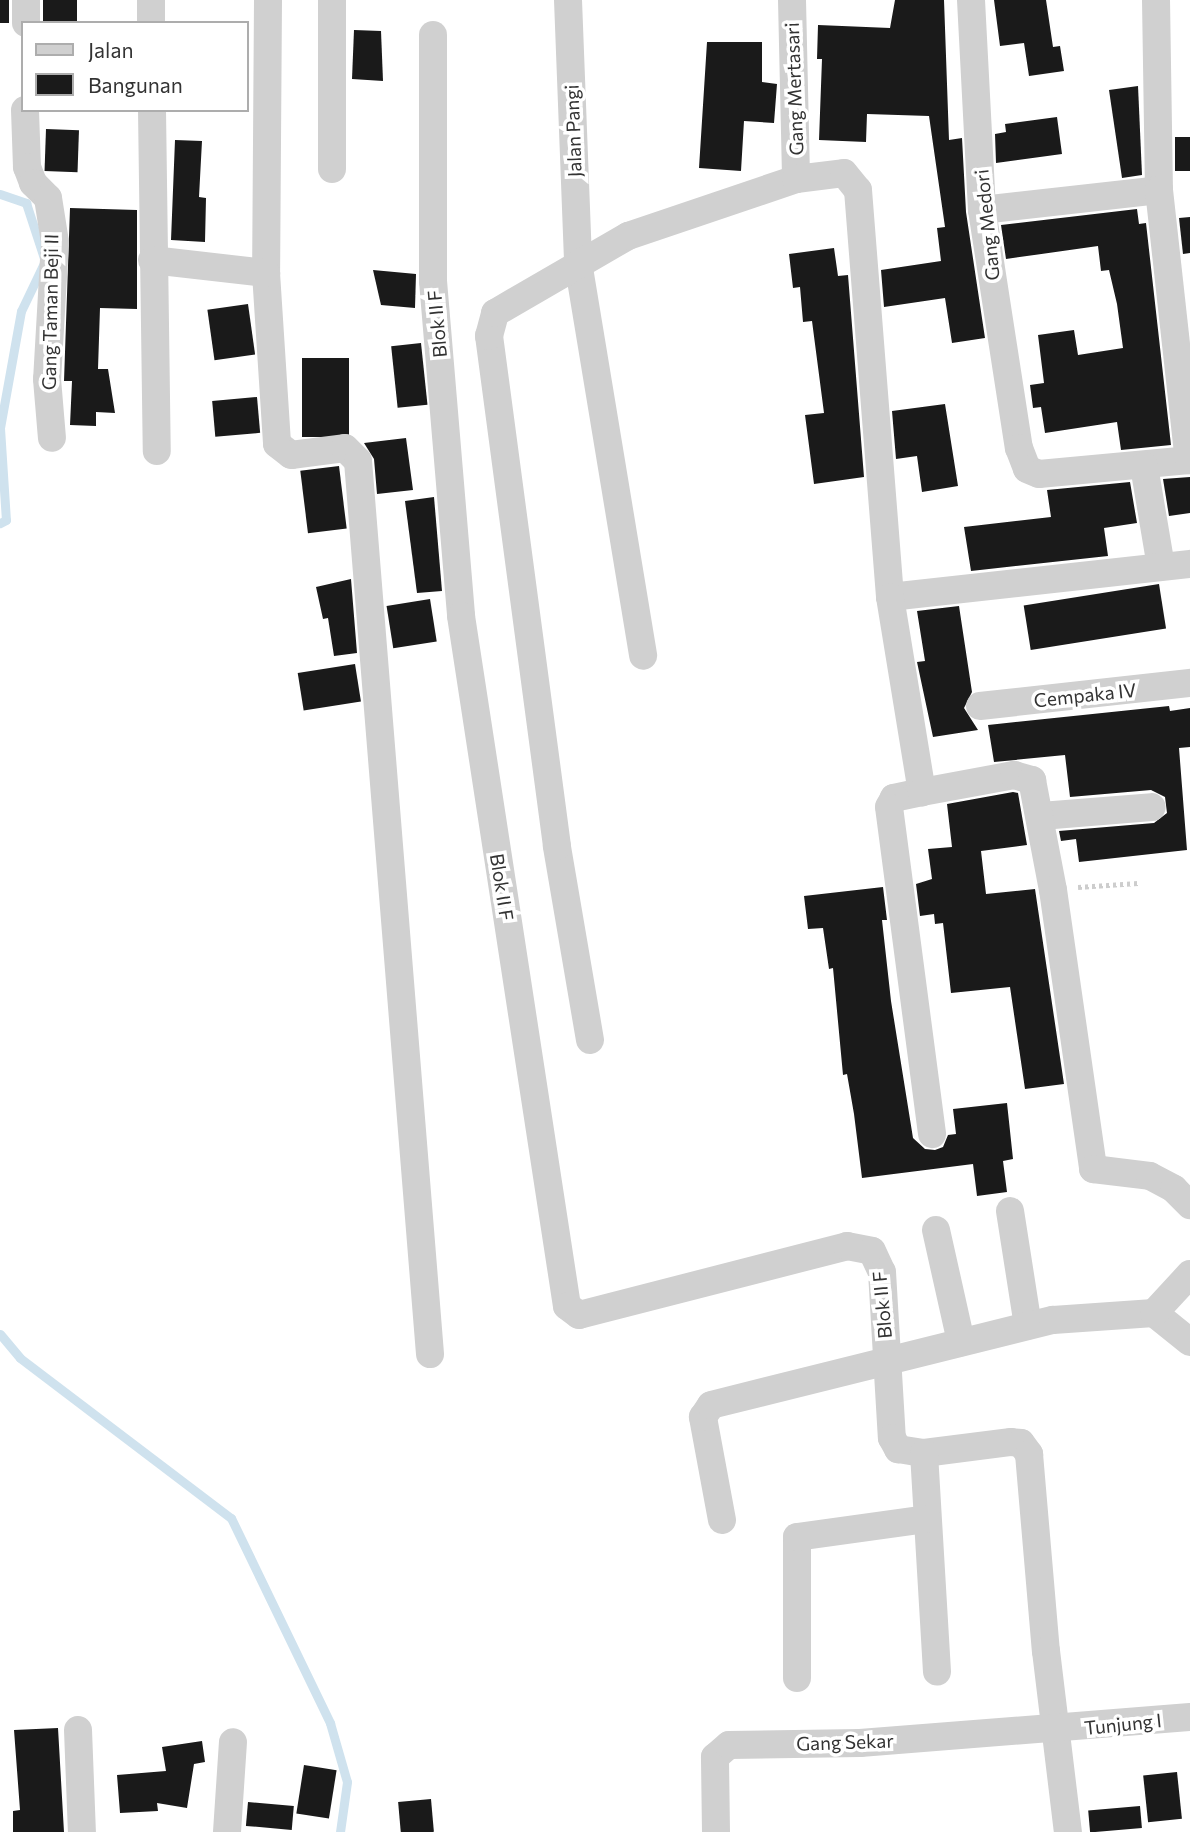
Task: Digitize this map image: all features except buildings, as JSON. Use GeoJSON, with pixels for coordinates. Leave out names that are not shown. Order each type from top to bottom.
{"type":"FeatureCollection","features":[{"type":"Feature","properties":{"kind":"street"},"geometry":{"type":"LineString","coordinates":[[26,0],[26,21]]}},
{"type":"Feature","properties":{"kind":"street"},"geometry":{"type":"LineString","coordinates":[[151,0],[151,21]]}},
{"type":"Feature","properties":{"kind":"street"},"geometry":{"type":"LineString","coordinates":[[268,0],[266,273],[277,444],[291,455],[345,448],[358,461],[430,1354]]}},
{"type":"Feature","properties":{"kind":"street"},"geometry":{"type":"LineString","coordinates":[[332,0],[332,169]]}},
{"type":"Feature","properties":{"kind":"street","name":"Jalan Pangi"},"geometry":{"type":"LineString","coordinates":[[568,0],[578,262],[643,656]]}},
{"type":"Feature","properties":{"kind":"street","name":"Gang Mertasari"},"geometry":{"type":"LineString","coordinates":[[792,0],[796,179]]}},
{"type":"Feature","properties":{"kind":"street","name":"Gang Medori"},"geometry":{"type":"LineString","coordinates":[[971,0],[982,210],[1018,449],[1027,469],[1039,474],[1144,466]]}},
{"type":"Feature","properties":{"kind":"street"},"geometry":{"type":"LineString","coordinates":[[1156,0],[1159,190],[1189,460],[1144,466],[1161,567]]}},
{"type":"Feature","properties":{"kind":"street","name":"Blok II F"},"geometry":{"type":"LineString","coordinates":[[433,35],[433,281],[461,616],[567,1306],[579,1315],[847,1246],[864,1246],[872,1251],[882,1272],[886,1363]]}},
{"type":"Feature","properties":{"kind":"street","name":"Gang Taman Beji II"},"geometry":{"type":"LineString","coordinates":[[25,112],[27,167],[33,183],[48,198],[55,242],[47,379],[52,438]]}},
{"type":"Feature","properties":{"kind":"street"},"geometry":{"type":"LineString","coordinates":[[152,112],[152,260],[157,451]]}},
{"type":"Feature","properties":{"kind":"street"},"geometry":{"type":"LineString","coordinates":[[590,1040],[557,846],[489,336],[495,313],[578,262],[675,217],[796,179],[844,173],[858,190],[890,597],[922,792]]}},
{"type":"Feature","properties":{"kind":"street"},"geometry":{"type":"LineString","coordinates":[[982,210],[1159,190]]}},
{"type":"Feature","properties":{"kind":"street"},"geometry":{"type":"LineString","coordinates":[[152,260],[266,273]]}},
{"type":"Feature","properties":{"kind":"street"},"geometry":{"type":"LineString","coordinates":[[890,597],[1190,564]]}},
{"type":"Feature","properties":{"kind":"street","name":"Cempaka IV"},"geometry":{"type":"LineString","coordinates":[[980,706],[1190,683]]}},
{"type":"Feature","properties":{"kind":"street"},"geometry":{"type":"LineString","coordinates":[[932,1134],[889,807],[894,799],[922,792],[1023,775],[1035,787],[1041,816],[1093,1169],[1150,1176],[1174,1189],[1190,1205]]}},
{"type":"Feature","properties":{"kind":"street"},"geometry":{"type":"LineString","coordinates":[[1041,816],[1152,807]]}},
{"type":"Feature","properties":{"kind":"street"},"geometry":{"type":"LineString","coordinates":[[1010,1211],[1028,1326]]}},
{"type":"Feature","properties":{"kind":"street"},"geometry":{"type":"LineString","coordinates":[[936,1230],[961,1342]]}},
{"type":"Feature","properties":{"kind":"street"},"geometry":{"type":"LineString","coordinates":[[1154,1313],[1190,1274]]}},
{"type":"Feature","properties":{"kind":"street"},"geometry":{"type":"LineString","coordinates":[[722,1520],[705,1410],[711,1405],[1062,1319],[1154,1313],[1190,1342]]}},
{"type":"Feature","properties":{"kind":"street"},"geometry":{"type":"LineString","coordinates":[[886,1363],[892,1438],[898,1449],[923,1452],[1011,1441],[1027,1447],[1069,1832]]}},
{"type":"Feature","properties":{"kind":"street"},"geometry":{"type":"LineString","coordinates":[[923,1452],[937,1672]]}},
{"type":"Feature","properties":{"kind":"street"},"geometry":{"type":"LineString","coordinates":[[797,1678],[797,1537],[927,1519]]}},
{"type":"Feature","properties":{"kind":"street","name":"Tunjung I"},"geometry":{"type":"LineString","coordinates":[[1056,1731],[1190,1717]]}},
{"type":"Feature","properties":{"kind":"street"},"geometry":{"type":"LineString","coordinates":[[78,1730],[82,1832]]}},
{"type":"Feature","properties":{"kind":"street","name":"Gang Sekar"},"geometry":{"type":"LineString","coordinates":[[716,1832],[715,1757],[729,1745],[860,1743],[1056,1731]]}},
{"type":"Feature","properties":{"kind":"street"},"geometry":{"type":"LineString","coordinates":[[228,1832],[233,1742]]}},
{"type":"Feature","properties":{"kind":"path"},"geometry":{"type":"LineString","coordinates":[[1053,890],[1139,883]]}},
{"type":"Feature","properties":{"kind":"waterway"},"geometry":{"type":"LineString","coordinates":[[0,194],[26,203],[45,261],[21,311],[0,428],[6,520],[0,523]]}},
{"type":"Feature","properties":{"kind":"waterway"},"geometry":{"type":"LineString","coordinates":[[0,1334],[20,1358],[231,1518],[330,1723],[347,1782],[340,1832]]}}]}
